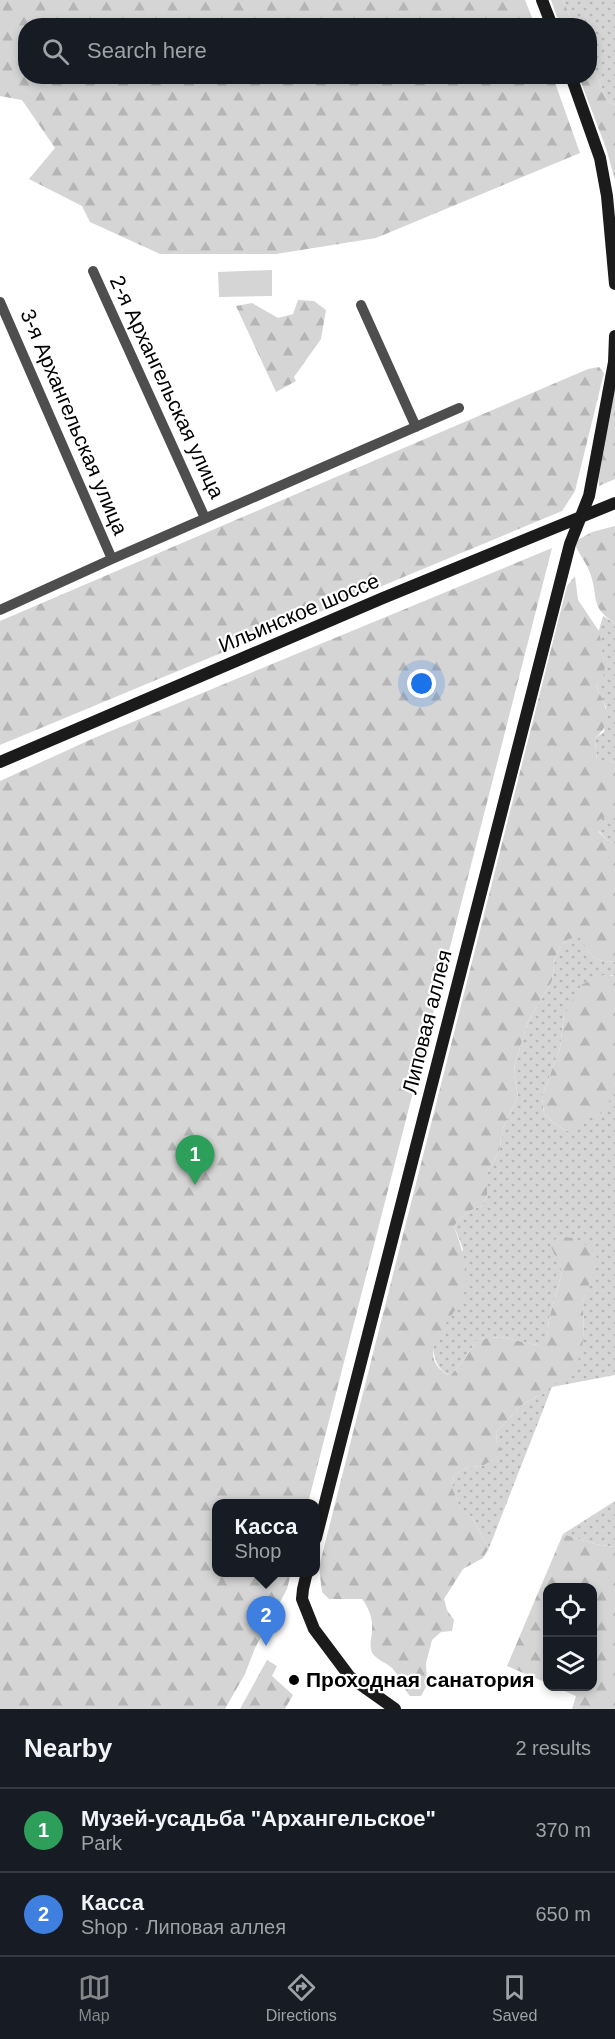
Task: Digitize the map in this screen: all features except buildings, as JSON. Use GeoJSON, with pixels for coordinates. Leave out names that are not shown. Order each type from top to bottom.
{"type":"FeatureCollection","features":[{"type":"Feature","properties":{"kind":"street"},"geometry":{"type":"LineString","coordinates":[[542,0],[549,18]]}},
{"type":"Feature","properties":{"kind":"street"},"geometry":{"type":"LineString","coordinates":[[574,84],[602,167],[615,284]]}},
{"type":"Feature","properties":{"kind":"street","name":"2-я Архангельская улица"},"geometry":{"type":"LineString","coordinates":[[93,271],[205,518]]}},
{"type":"Feature","properties":{"kind":"street","name":"3-я Архангельская улица"},"geometry":{"type":"LineString","coordinates":[[0,302],[112,559]]}},
{"type":"Feature","properties":{"kind":"street"},"geometry":{"type":"LineString","coordinates":[[361,305],[417,427]]}},
{"type":"Feature","properties":{"kind":"street","name":"Липовая аллея"},"geometry":{"type":"LineString","coordinates":[[320,1519],[567,556],[589,496],[614,362],[615,336]]}},
{"type":"Feature","properties":{"kind":"street"},"geometry":{"type":"LineString","coordinates":[[0,610],[459,408]]}},
{"type":"Feature","properties":{"kind":"street","name":"Ильинское шоссе"},"geometry":{"type":"LineString","coordinates":[[0,762],[372,603],[615,503]]}},
{"type":"Feature","properties":{"kind":"street"},"geometry":{"type":"LineString","coordinates":[[306,1577],[303,1599],[314,1629],[350,1677],[395,1709]]}},
{"type":"Feature","properties":{"kind":"green space"},"geometry":{"type":"Polygon","coordinates":[[[0,0],[525,0],[532,18],[18,18],[18,84],[555,84],[580,153],[376,238],[276,254],[160,254],[90,222],[82,206],[29,179],[55,148],[22,100],[0,96],[0,0]]]}},
{"type":"Feature","properties":{"kind":"green space"},"geometry":{"type":"Polygon","coordinates":[[[551,0],[563,0],[571,18],[557,18],[551,0]]]}},
{"type":"Feature","properties":{"kind":"green space"},"geometry":{"type":"Polygon","coordinates":[[[563,0],[615,0],[615,105],[607,100],[597,77],[597,18],[571,18],[563,0]]]}},
{"type":"Feature","properties":{"kind":"green space"},"geometry":{"type":"Polygon","coordinates":[[[597,77],[607,100],[615,105],[615,180],[606,148],[582,84],[597,84],[597,77]]]}},
{"type":"Feature","properties":{"kind":"green space"},"geometry":{"type":"Polygon","coordinates":[[[272,270],[272,296],[219,297],[218,272],[272,270]]]}},
{"type":"Feature","properties":{"kind":"green space"},"geometry":{"type":"Polygon","coordinates":[[[298,300],[314,301],[326,310],[321,339],[294,377],[296,381],[276,392],[236,306],[252,303],[278,318],[293,314],[298,300]]]}},
{"type":"Feature","properties":{"kind":"green space"},"geometry":{"type":"Polygon","coordinates":[[[599,367],[604,373],[575,491],[562,511],[0,745],[0,621],[588,369],[599,367]]]}},
{"type":"Feature","properties":{"kind":"green space"},"geometry":{"type":"Polygon","coordinates":[[[615,379],[615,479],[599,486],[598,475],[615,379]]]}},
{"type":"Feature","properties":{"kind":"green space"},"geometry":{"type":"Polygon","coordinates":[[[615,526],[615,623],[601,612],[596,601],[590,573],[574,542],[592,532],[615,526]]]}},
{"type":"Feature","properties":{"kind":"green space"},"geometry":{"type":"Polygon","coordinates":[[[552,548],[309,1499],[212,1499],[212,1577],[290,1577],[287,1589],[225,1709],[0,1709],[0,781],[94,738],[552,548]]]}},
{"type":"Feature","properties":{"kind":"green space"},"geometry":{"type":"Polygon","coordinates":[[[575,576],[578,600],[599,631],[605,666],[603,677],[596,686],[603,700],[607,720],[595,738],[597,761],[615,763],[615,814],[599,820],[599,832],[615,844],[615,961],[602,961],[593,957],[580,938],[568,939],[560,947],[555,958],[552,981],[528,1022],[515,1063],[514,1074],[518,1096],[503,1128],[499,1152],[487,1173],[487,1196],[482,1206],[466,1213],[454,1226],[465,1262],[466,1285],[463,1296],[435,1344],[433,1356],[438,1366],[450,1376],[478,1339],[501,1337],[536,1345],[547,1341],[549,1319],[562,1272],[549,1242],[563,1237],[576,1239],[594,1252],[598,1259],[583,1302],[584,1338],[578,1361],[571,1371],[544,1393],[523,1404],[496,1432],[497,1443],[504,1453],[484,1465],[463,1469],[454,1476],[452,1487],[461,1510],[472,1517],[489,1548],[483,1558],[463,1569],[444,1599],[447,1610],[454,1620],[452,1631],[441,1632],[432,1640],[426,1663],[427,1685],[421,1696],[410,1696],[395,1671],[375,1656],[372,1651],[370,1645],[372,1622],[362,1599],[329,1599],[322,1592],[320,1563],[567,586],[575,576]]]}},
{"type":"Feature","properties":{"kind":"green space"},"geometry":{"type":"Polygon","coordinates":[[[603,616],[615,623],[615,763],[597,761],[595,738],[604,732],[606,707],[596,686],[604,671],[604,658],[599,638],[603,616]]]}},
{"type":"Feature","properties":{"kind":"green space"},"geometry":{"type":"Polygon","coordinates":[[[609,814],[615,814],[615,844],[607,840],[599,831],[599,820],[609,814]]]}},
{"type":"Feature","properties":{"kind":"green space"},"geometry":{"type":"Polygon","coordinates":[[[580,937],[597,959],[615,961],[615,976],[611,975],[564,1015],[560,1048],[542,1097],[544,1113],[556,1125],[567,1131],[584,1119],[601,1114],[615,1083],[615,1375],[552,1387],[489,1548],[472,1517],[461,1511],[452,1487],[454,1476],[463,1469],[484,1465],[503,1453],[497,1443],[496,1432],[523,1404],[544,1393],[584,1338],[583,1302],[597,1259],[562,1272],[549,1319],[547,1342],[536,1345],[501,1337],[478,1339],[450,1376],[438,1365],[433,1348],[463,1249],[454,1226],[466,1213],[482,1206],[487,1196],[487,1173],[499,1152],[503,1128],[518,1096],[514,1074],[515,1063],[528,1022],[552,981],[555,958],[560,947],[568,939],[580,937]]]}},
{"type":"Feature","properties":{"kind":"green space"},"geometry":{"type":"Polygon","coordinates":[[[603,975],[615,976],[615,1083],[610,1100],[601,1114],[582,1121],[574,1131],[567,1131],[556,1125],[544,1113],[542,1097],[560,1048],[564,1015],[581,985],[603,975]]]}},
{"type":"Feature","properties":{"kind":"green space"},"geometry":{"type":"Polygon","coordinates":[[[615,1501],[615,1547],[595,1544],[563,1534],[615,1501]]]}},
{"type":"Feature","properties":{"kind":"green space"},"geometry":{"type":"Polygon","coordinates":[[[563,1534],[595,1544],[615,1547],[615,1709],[572,1709],[576,1696],[564,1691],[597,1691],[597,1583],[543,1583],[543,1681],[507,1666],[563,1534]]]}},
{"type":"Feature","properties":{"kind":"green space"},"geometry":{"type":"Polygon","coordinates":[[[267,1660],[277,1666],[272,1676],[293,1695],[285,1709],[240,1709],[267,1660]]]}},
{"type":"Feature","properties":{"kind":"place","name":"Музей-усадьба \"Архангельское\""},"geometry":{"type":"Point","coordinates":[195,1185]}},
{"type":"Feature","properties":{"kind":"place","name":"Касса"},"geometry":{"type":"Point","coordinates":[266,1646]}},
{"type":"Feature","properties":{"kind":"place","name":"Проходная санатория"},"geometry":{"type":"Point","coordinates":[294,1680]}}]}
